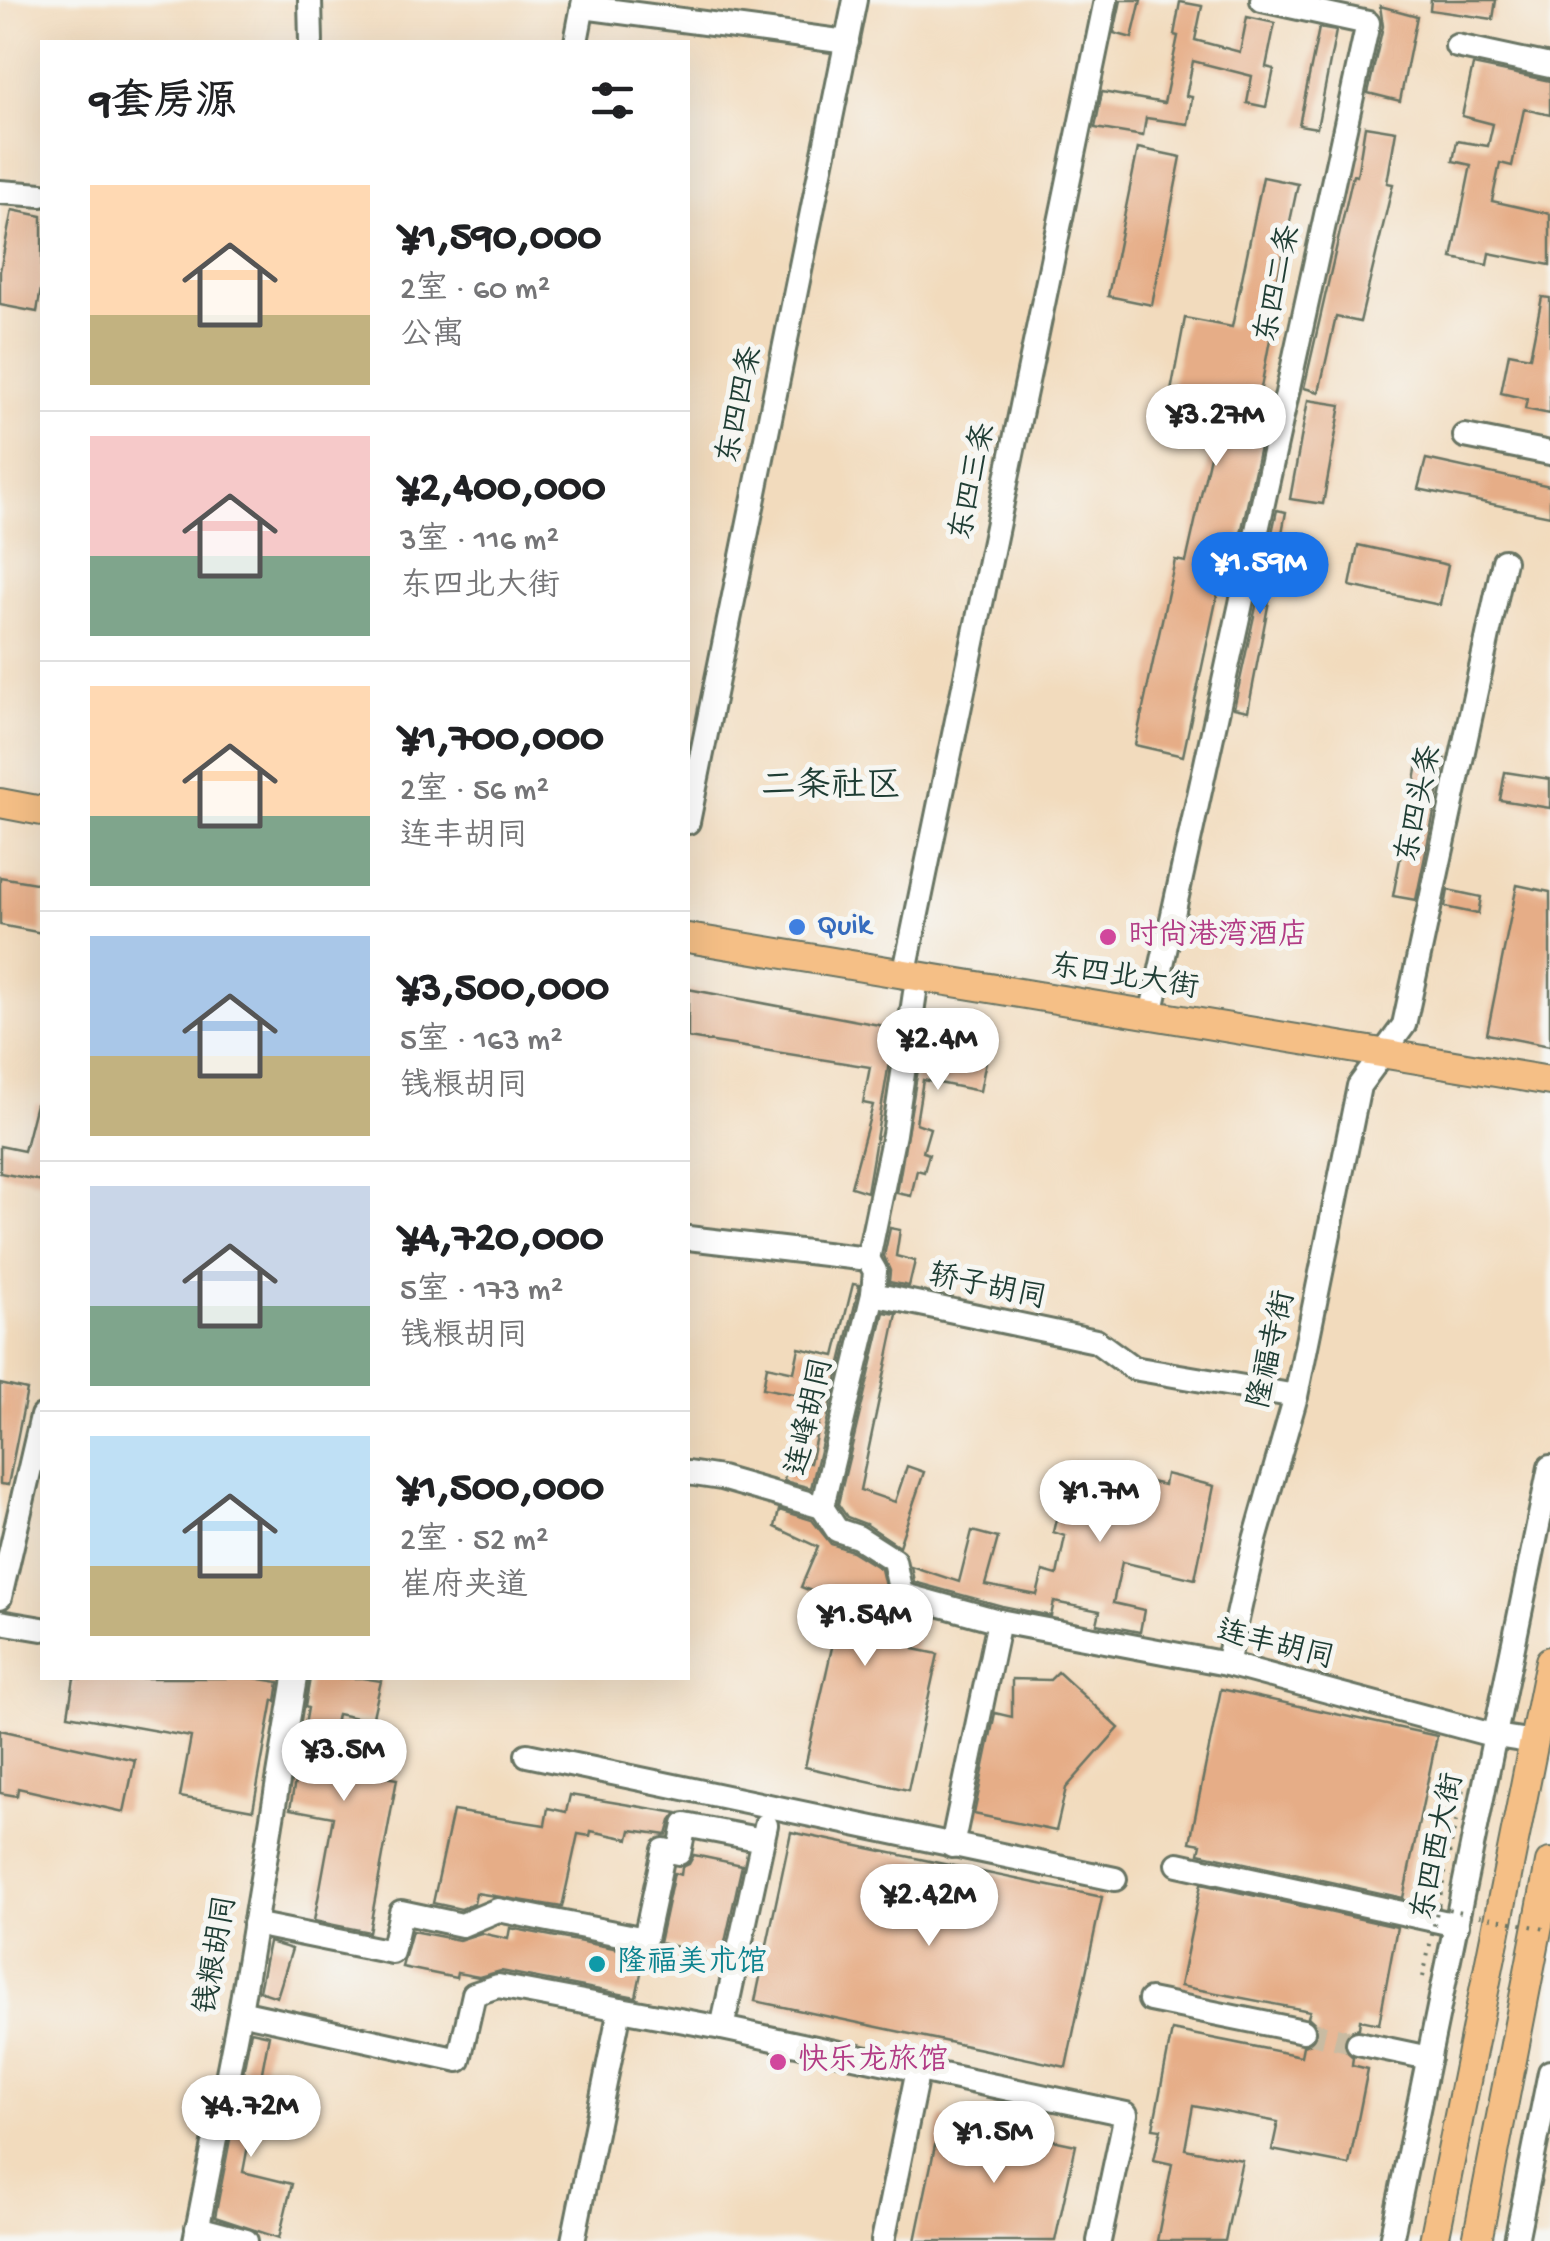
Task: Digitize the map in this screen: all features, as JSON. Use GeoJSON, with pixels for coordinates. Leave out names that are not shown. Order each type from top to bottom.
{"type":"FeatureCollection","features":[{"type":"Feature","properties":{"kind":"main road"},"geometry":{"type":"LineString","coordinates":[[0,803],[40,811]]}},
{"type":"Feature","properties":{"kind":"main road","name":"东四北大街"},"geometry":{"type":"LineString","coordinates":[[690,938],[1550,1081]]}},
{"type":"Feature","properties":{"kind":"main road"},"geometry":{"type":"LineString","coordinates":[[1434,2241],[1550,1661]]}},
{"type":"Feature","properties":{"kind":"main road"},"geometry":{"type":"LineString","coordinates":[[1477,2241],[1550,1863]]}},
{"type":"Feature","properties":{"kind":"street"},"geometry":{"type":"LineString","coordinates":[[310,0],[311,40]]}},
{"type":"Feature","properties":{"kind":"street","name":"东四四条"},"geometry":{"type":"LineString","coordinates":[[690,812],[855,0]]}},
{"type":"Feature","properties":{"kind":"street","name":"东四三条"},"geometry":{"type":"LineString","coordinates":[[868,1259],[894,1134],[910,977],[1106,0]]}},
{"type":"Feature","properties":{"kind":"street","name":"东四二条"},"geometry":{"type":"LineString","coordinates":[[1151,1016],[1368,24],[1262,0]]}},
{"type":"Feature","properties":{"kind":"street"},"geometry":{"type":"LineString","coordinates":[[576,40],[584,4],[847,42]]}},
{"type":"Feature","properties":{"kind":"street"},"geometry":{"type":"LineString","coordinates":[[1457,46],[1550,66]]}},
{"type":"Feature","properties":{"kind":"street"},"geometry":{"type":"LineString","coordinates":[[0,192],[40,195]]}},
{"type":"Feature","properties":{"kind":"street"},"geometry":{"type":"LineString","coordinates":[[1465,436],[1550,453]]}},
{"type":"Feature","properties":{"kind":"street","name":"东四头条"},"geometry":{"type":"LineString","coordinates":[[1382,1052],[1404,1025],[1504,561]]}},
{"type":"Feature","properties":{"kind":"street","name":"隆福寺街"},"geometry":{"type":"LineString","coordinates":[[1226,1664],[1255,1540],[1296,1396],[1359,1086],[1382,1052]]}},
{"type":"Feature","properties":{"kind":"street"},"geometry":{"type":"LineString","coordinates":[[690,1238],[868,1259],[875,1271],[873,1294]]}},
{"type":"Feature","properties":{"kind":"street","name":"轿子胡同"},"geometry":{"type":"LineString","coordinates":[[873,1294],[1096,1341],[1133,1368],[1296,1396]]}},
{"type":"Feature","properties":{"kind":"street","name":"连峰胡同"},"geometry":{"type":"LineString","coordinates":[[873,1294],[822,1507],[837,1530],[858,1537],[894,1560],[901,1594],[999,1622]]}},
{"type":"Feature","properties":{"kind":"street"},"geometry":{"type":"LineString","coordinates":[[0,1597],[40,1425]]}},
{"type":"Feature","properties":{"kind":"street","name":"东四西大街"},"geometry":{"type":"LineString","coordinates":[[1391,2241],[1550,1466]]}},
{"type":"Feature","properties":{"kind":"street"},"geometry":{"type":"LineString","coordinates":[[690,1472],[822,1507]]}},
{"type":"Feature","properties":{"kind":"street"},"geometry":{"type":"LineString","coordinates":[[0,1622],[40,1629]]}},
{"type":"Feature","properties":{"kind":"street"},"geometry":{"type":"LineString","coordinates":[[952,1846],[999,1622]]}},
{"type":"Feature","properties":{"kind":"street","name":"连丰胡同"},"geometry":{"type":"LineString","coordinates":[[999,1622],[1226,1664],[1496,1736],[1534,1742]]}},
{"type":"Feature","properties":{"kind":"street","name":"钱粮胡同"},"geometry":{"type":"LineString","coordinates":[[196,2235],[240,2012],[295,1680]]}},
{"type":"Feature","properties":{"kind":"street"},"geometry":{"type":"LineString","coordinates":[[527,1755],[1114,1879]]}},
{"type":"Feature","properties":{"kind":"street"},"geometry":{"type":"LineString","coordinates":[[722,2028],[770,1807]]}},
{"type":"Feature","properties":{"kind":"street"},"geometry":{"type":"LineString","coordinates":[[254,1924],[392,1952],[401,1912],[462,1925],[498,1910],[646,1939],[664,1850],[679,1853],[685,1825],[763,1840]]}},
{"type":"Feature","properties":{"kind":"street"},"geometry":{"type":"LineString","coordinates":[[1178,1864],[1458,1925]]}},
{"type":"Feature","properties":{"kind":"street"},"geometry":{"type":"LineString","coordinates":[[240,2012],[458,2060],[474,1994],[498,1986],[722,2028],[1126,2114],[1099,2241]]}},
{"type":"Feature","properties":{"kind":"street"},"geometry":{"type":"LineString","coordinates":[[1150,2000],[1303,2031]]}},
{"type":"Feature","properties":{"kind":"street"},"geometry":{"type":"LineString","coordinates":[[573,2241],[620,2009]]}},
{"type":"Feature","properties":{"kind":"street"},"geometry":{"type":"LineString","coordinates":[[1358,2043],[1429,2058]]}},
{"type":"Feature","properties":{"kind":"street"},"geometry":{"type":"LineString","coordinates":[[884,2241],[918,2070]]}},
{"type":"Feature","properties":{"kind":"street"},"geometry":{"type":"LineString","coordinates":[[1516,2241],[1550,2072]]}},
{"type":"Feature","properties":{"kind":"street"},"geometry":{"type":"LineString","coordinates":[[196,2235],[246,2241]]}},
{"type":"Feature","properties":{"kind":"path"},"geometry":{"type":"LineString","coordinates":[[1423,1977],[1465,1779]]}},
{"type":"Feature","properties":{"kind":"path"},"geometry":{"type":"LineString","coordinates":[[1438,1906],[1550,1930]]}},
{"type":"Feature","properties":{"kind":"building"},"geometry":{"type":"Polygon","coordinates":[[[1121,0],[1141,0],[1132,38],[1114,33],[1121,0]]]}},
{"type":"Feature","properties":{"kind":"building"},"geometry":{"type":"Polygon","coordinates":[[[1431,0],[1496,0],[1493,19],[1430,10],[1431,0]]]}},
{"type":"Feature","properties":{"kind":"building"},"geometry":{"type":"Polygon","coordinates":[[[1180,2],[1202,6],[1195,40],[1240,52],[1247,17],[1275,23],[1266,67],[1274,69],[1266,107],[1247,103],[1252,76],[1193,61],[1186,96],[1192,97],[1188,124],[1146,118],[1143,136],[1095,128],[1102,92],[1164,103],[1178,36],[1174,35],[1180,2]]]}},
{"type":"Feature","properties":{"kind":"building"},"geometry":{"type":"Polygon","coordinates":[[[1380,6],[1417,16],[1400,101],[1368,93],[1383,26],[1380,6]]]}},
{"type":"Feature","properties":{"kind":"building"},"geometry":{"type":"Polygon","coordinates":[[[1319,28],[1336,31],[1317,128],[1299,125],[1319,28]]]}},
{"type":"Feature","properties":{"kind":"building"},"geometry":{"type":"Polygon","coordinates":[[[1473,65],[1550,81],[1550,115],[1524,109],[1512,166],[1500,163],[1492,201],[1550,214],[1550,265],[1489,253],[1487,265],[1452,258],[1471,165],[1453,161],[1457,141],[1488,146],[1493,124],[1462,116],[1473,65]]]}},
{"type":"Feature","properties":{"kind":"building"},"geometry":{"type":"Polygon","coordinates":[[[1365,126],[1396,131],[1387,183],[1393,184],[1360,322],[1336,317],[1319,392],[1304,388],[1353,175],[1357,176],[1365,126]]]}},
{"type":"Feature","properties":{"kind":"building"},"geometry":{"type":"Polygon","coordinates":[[[1138,148],[1181,157],[1152,305],[1108,296],[1138,148]]]}},
{"type":"Feature","properties":{"kind":"building"},"geometry":{"type":"Polygon","coordinates":[[[1263,177],[1298,184],[1266,334],[1271,334],[1253,431],[1263,433],[1238,547],[1228,545],[1183,756],[1135,745],[1175,560],[1186,562],[1220,411],[1169,402],[1185,318],[1232,327],[1263,177]]]}},
{"type":"Feature","properties":{"kind":"building"},"geometry":{"type":"Polygon","coordinates":[[[12,210],[40,216],[37,312],[0,305],[0,271],[12,210]]]}},
{"type":"Feature","properties":{"kind":"building"},"geometry":{"type":"Polygon","coordinates":[[[1542,297],[1550,298],[1550,414],[1525,409],[1527,399],[1501,393],[1509,353],[1530,357],[1542,297]]]}},
{"type":"Feature","properties":{"kind":"building"},"geometry":{"type":"Polygon","coordinates":[[[1308,400],[1341,405],[1323,504],[1290,499],[1308,400]]]}},
{"type":"Feature","properties":{"kind":"building"},"geometry":{"type":"Polygon","coordinates":[[[1426,459],[1550,486],[1550,516],[1418,489],[1426,459]]]}},
{"type":"Feature","properties":{"kind":"building"},"geometry":{"type":"Polygon","coordinates":[[[1277,510],[1286,512],[1248,711],[1234,708],[1277,510]]]}},
{"type":"Feature","properties":{"kind":"building"},"geometry":{"type":"Polygon","coordinates":[[[1358,545],[1448,565],[1440,605],[1350,586],[1358,545]]]}},
{"type":"Feature","properties":{"kind":"building"},"geometry":{"type":"Polygon","coordinates":[[[1420,754],[1445,759],[1416,900],[1393,896],[1420,754]]]}},
{"type":"Feature","properties":{"kind":"building"},"geometry":{"type":"Polygon","coordinates":[[[1505,772],[1550,779],[1550,808],[1500,800],[1505,772]]]}},
{"type":"Feature","properties":{"kind":"building"},"geometry":{"type":"Polygon","coordinates":[[[0,877],[40,884],[40,933],[0,925],[0,877]]]}},
{"type":"Feature","properties":{"kind":"building"},"geometry":{"type":"Polygon","coordinates":[[[1517,885],[1550,892],[1550,1046],[1487,1034],[1517,885]]]}},
{"type":"Feature","properties":{"kind":"building"},"geometry":{"type":"Polygon","coordinates":[[[1448,890],[1481,897],[1478,914],[1445,907],[1448,890]]]}},
{"type":"Feature","properties":{"kind":"building"},"geometry":{"type":"Polygon","coordinates":[[[690,989],[895,1028],[867,1192],[851,1187],[873,1105],[863,1103],[870,1067],[690,1038],[690,989]]]}},
{"type":"Feature","properties":{"kind":"building"},"geometry":{"type":"Polygon","coordinates":[[[924,1034],[989,1046],[980,1091],[923,1080],[916,1123],[930,1128],[923,1152],[929,1154],[924,1172],[917,1170],[911,1196],[897,1193],[924,1034]]]}},
{"type":"Feature","properties":{"kind":"building"},"geometry":{"type":"Polygon","coordinates":[[[36,1104],[40,1104],[40,1181],[0,1173],[0,1146],[24,1151],[36,1104]]]}},
{"type":"Feature","properties":{"kind":"building"},"geometry":{"type":"Polygon","coordinates":[[[890,1228],[900,1230],[896,1256],[915,1261],[909,1286],[889,1282],[890,1271],[884,1256],[890,1228]]]}},
{"type":"Feature","properties":{"kind":"building"},"geometry":{"type":"Polygon","coordinates":[[[853,1284],[859,1285],[858,1292],[811,1488],[784,1481],[788,1459],[810,1463],[824,1400],[763,1388],[767,1366],[794,1372],[799,1348],[835,1356],[853,1284]]]}},
{"type":"Feature","properties":{"kind":"building"},"geometry":{"type":"Polygon","coordinates":[[[884,1312],[897,1314],[860,1490],[895,1502],[907,1466],[924,1472],[899,1546],[866,1524],[847,1517],[838,1504],[884,1312]]]}},
{"type":"Feature","properties":{"kind":"building"},"geometry":{"type":"Polygon","coordinates":[[[0,1384],[27,1390],[8,1485],[0,1484],[0,1384]]]}},
{"type":"Feature","properties":{"kind":"building"},"geometry":{"type":"Polygon","coordinates":[[[1069,1464],[1164,1485],[1166,1474],[1214,1486],[1195,1579],[1122,1562],[1113,1603],[1144,1610],[1140,1632],[1097,1624],[1100,1611],[1054,1602],[1051,1616],[914,1582],[911,1566],[959,1582],[972,1531],[998,1538],[985,1585],[1037,1595],[1043,1571],[1057,1575],[1065,1536],[1053,1532],[1069,1464]]]}},
{"type":"Feature","properties":{"kind":"building"},"geometry":{"type":"Polygon","coordinates":[[[779,1510],[812,1520],[831,1544],[852,1551],[881,1569],[889,1603],[925,1616],[914,1649],[938,1654],[908,1790],[805,1767],[842,1603],[801,1587],[818,1547],[775,1527],[779,1510]]]}},
{"type":"Feature","properties":{"kind":"building"},"geometry":{"type":"Polygon","coordinates":[[[1058,1672],[1119,1728],[1066,1788],[1056,1831],[974,1814],[995,1713],[1012,1717],[1012,1679],[1050,1680],[1058,1672]]]}},
{"type":"Feature","properties":{"kind":"building"},"geometry":{"type":"Polygon","coordinates":[[[74,1680],[279,1682],[253,1810],[180,1797],[191,1737],[68,1715],[74,1680]]]}},
{"type":"Feature","properties":{"kind":"building"},"geometry":{"type":"Polygon","coordinates":[[[310,1680],[381,1681],[372,1721],[337,1714],[327,1767],[397,1779],[369,1932],[314,1921],[333,1817],[290,1809],[308,1708],[305,1707],[310,1680]]]}},
{"type":"Feature","properties":{"kind":"building"},"geometry":{"type":"Polygon","coordinates":[[[1221,1689],[1437,1736],[1403,1898],[1199,1853],[1201,1844],[1190,1842],[1221,1689]]]}},
{"type":"Feature","properties":{"kind":"building"},"geometry":{"type":"Polygon","coordinates":[[[0,1730],[135,1760],[124,1812],[18,1788],[17,1796],[0,1793],[0,1730]]]}},
{"type":"Feature","properties":{"kind":"building"},"geometry":{"type":"Polygon","coordinates":[[[570,1795],[677,1813],[667,1835],[631,1830],[629,1839],[591,1831],[590,1836],[578,1834],[562,1907],[476,1893],[474,1904],[461,1909],[433,1903],[453,1811],[545,1825],[548,1808],[566,1812],[570,1795]]]}},
{"type":"Feature","properties":{"kind":"building"},"geometry":{"type":"Polygon","coordinates":[[[791,1832],[1102,1897],[1066,2067],[755,2001],[791,1832]]]}},
{"type":"Feature","properties":{"kind":"building"},"geometry":{"type":"Polygon","coordinates":[[[694,1855],[742,1865],[722,1956],[659,1943],[674,1873],[681,1875],[682,1867],[694,1855]]]}},
{"type":"Feature","properties":{"kind":"building"},"geometry":{"type":"Polygon","coordinates":[[[1201,1884],[1397,1927],[1379,2024],[1360,2020],[1359,2028],[1348,2032],[1343,2041],[1344,2049],[1353,2057],[1352,2065],[1368,2069],[1349,2165],[1272,2150],[1278,2122],[1193,2106],[1185,2149],[1242,2160],[1225,2241],[1157,2241],[1172,2164],[1154,2160],[1161,2129],[1153,2128],[1172,2030],[1301,2056],[1303,2046],[1314,2042],[1318,2033],[1317,2025],[1308,2017],[1310,2011],[1180,1986],[1201,1884]]]}},
{"type":"Feature","properties":{"kind":"building"},"geometry":{"type":"Polygon","coordinates":[[[510,1928],[645,1954],[636,1997],[501,1971],[479,1977],[457,1973],[456,1978],[402,1967],[412,1931],[459,1940],[481,1933],[508,1939],[510,1928]]]}},
{"type":"Feature","properties":{"kind":"building"},"geometry":{"type":"Polygon","coordinates":[[[269,1942],[292,1949],[277,1997],[259,1991],[269,1942]]]}},
{"type":"Feature","properties":{"kind":"building"},"geometry":{"type":"Polygon","coordinates":[[[251,2031],[269,2035],[243,2172],[292,2184],[279,2238],[215,2217],[251,2031]]]}},
{"type":"Feature","properties":{"kind":"building"},"geometry":{"type":"Polygon","coordinates":[[[941,2117],[1076,2145],[1055,2241],[915,2241],[941,2117]]]}},
{"type":"Feature","properties":{"kind":"tunnel"},"geometry":{"type":"LineString","coordinates":[[1303,2031],[1358,2043]]}},
{"type":"Feature","properties":{"kind":"place","name":"Quik"},"geometry":{"type":"Point","coordinates":[797,927]}},
{"type":"Feature","properties":{"kind":"place","name":"时尚港湾酒店"},"geometry":{"type":"Point","coordinates":[1108,937]}},
{"type":"Feature","properties":{"kind":"place","name":"隆福美术馆"},"geometry":{"type":"Point","coordinates":[597,1964]}},
{"type":"Feature","properties":{"kind":"place","name":"快乐龙旅馆"},"geometry":{"type":"Point","coordinates":[778,2062]}},
{"type":"Feature","properties":{"kind":"district","name":"二条社区"},"geometry":{"type":"Point","coordinates":[831,788]}}]}
